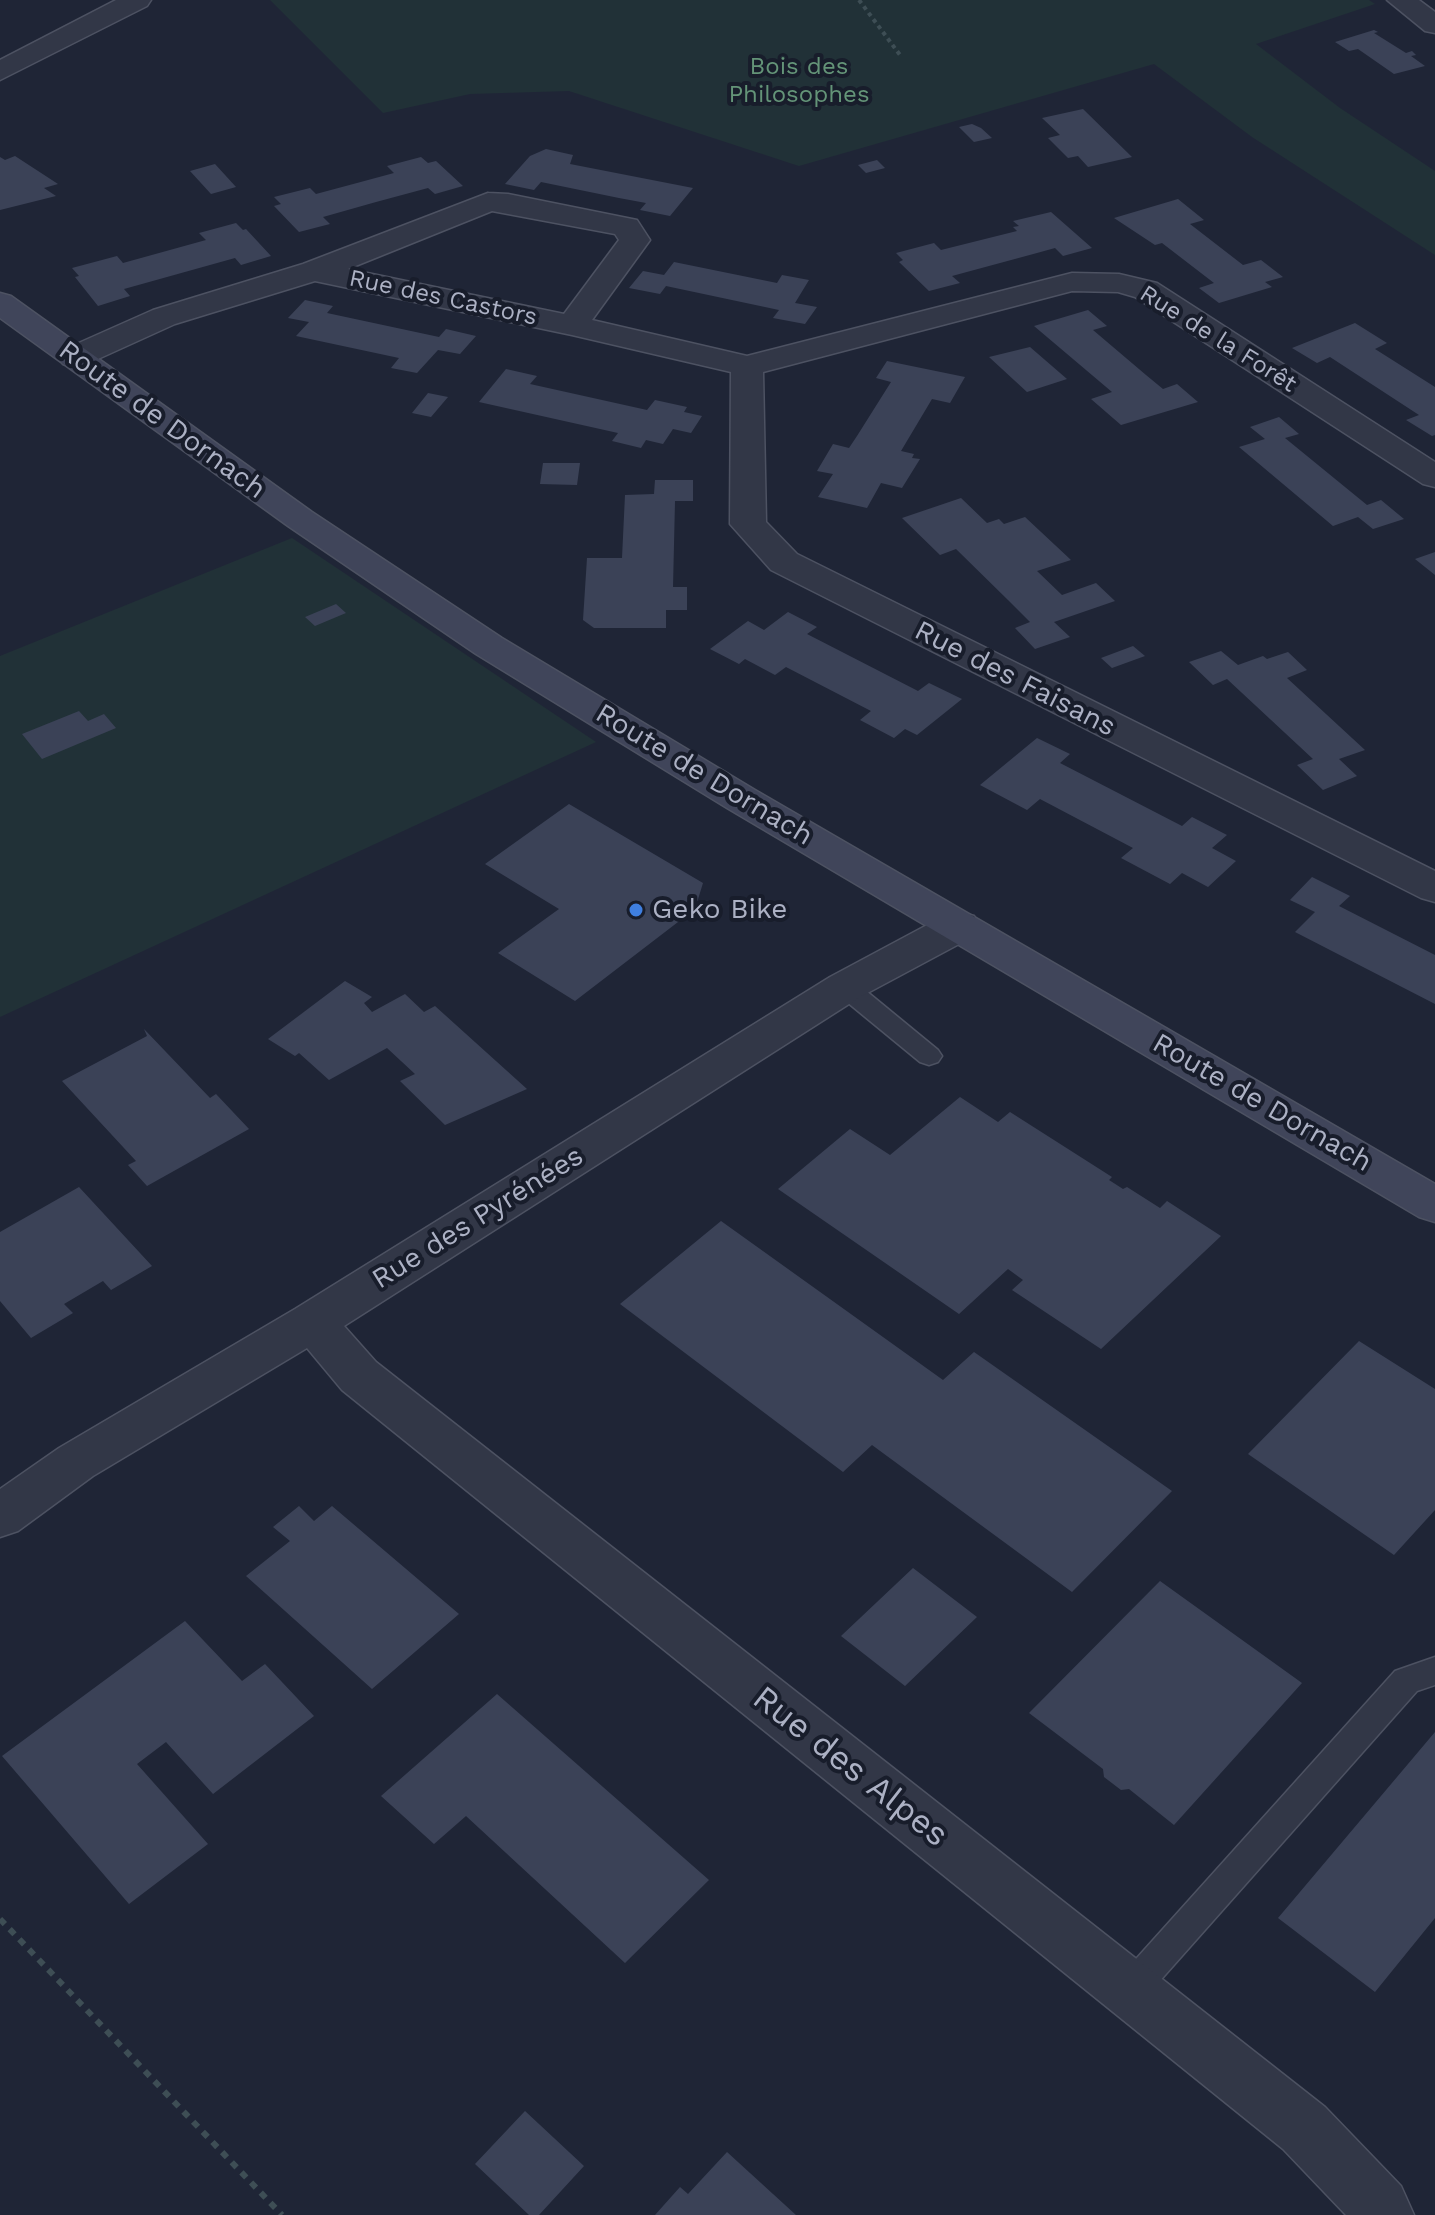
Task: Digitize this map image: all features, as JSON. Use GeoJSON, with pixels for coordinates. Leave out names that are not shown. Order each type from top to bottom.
{"type":"FeatureCollection","features":[{"type":"Feature","properties":{"kind":"main road","name":"Route de Dornach"},"geometry":{"type":"LineString","coordinates":[[0,303],[431,609],[741,799],[1435,1205]]}},
{"type":"Feature","properties":{"kind":"street"},"geometry":{"type":"LineString","coordinates":[[0,71],[137,0]]}},
{"type":"Feature","properties":{"kind":"street"},"geometry":{"type":"LineString","coordinates":[[1401,0],[1435,25]]}},
{"type":"Feature","properties":{"kind":"street","name":"Rue des Castors"},"geometry":{"type":"LineString","coordinates":[[75,357],[164,317],[314,271],[488,202],[508,203],[626,227],[635,240],[572,325]]}},
{"type":"Feature","properties":{"kind":"street","name":"Rue des Castors"},"geometry":{"type":"LineString","coordinates":[[314,271],[572,325],[747,366]]}},
{"type":"Feature","properties":{"kind":"street","name":"Rue de la Forêt"},"geometry":{"type":"LineString","coordinates":[[747,366],[1072,282],[1119,283],[1146,290],[1435,477]]}},
{"type":"Feature","properties":{"kind":"street","name":"Rue des Faisans"},"geometry":{"type":"LineString","coordinates":[[747,366],[748,524],[784,562],[1435,888]]}},
{"type":"Feature","properties":{"kind":"street","name":"Rue des Pyrénées"},"geometry":{"type":"LineString","coordinates":[[0,1516],[76,1462],[312,1322],[845,987],[959,926]]}},
{"type":"Feature","properties":{"kind":"street","name":"Rue des Alpes"},"geometry":{"type":"LineString","coordinates":[[312,1322],[359,1376],[1304,2128],[1380,2207],[1384,2215]]}},
{"type":"Feature","properties":{"kind":"lane"},"geometry":{"type":"LineString","coordinates":[[845,987],[929,1056]]}},
{"type":"Feature","properties":{"kind":"lane"},"geometry":{"type":"LineString","coordinates":[[1130,1990],[1406,1681],[1435,1671]]}},
{"type":"Feature","properties":{"kind":"path"},"geometry":{"type":"LineString","coordinates":[[859,0],[900,55]]}},
{"type":"Feature","properties":{"kind":"path"},"geometry":{"type":"LineString","coordinates":[[0,1919],[282,2215]]}},
{"type":"Feature","properties":{"kind":"green space","name":"Bois des Philosophes"},"geometry":{"type":"Polygon","coordinates":[[[270,0],[1369,0],[1375,4],[1256,44],[1340,108],[1435,171],[1435,255],[1252,137],[1154,64],[799,166],[569,91],[470,94],[383,113],[270,0]]]}},
{"type":"Feature","properties":{"kind":"green space"},"geometry":{"type":"Polygon","coordinates":[[[292,538],[596,742],[0,1017],[0,656],[292,538]]]}},
{"type":"Feature","properties":{"kind":"building"},"geometry":{"type":"Polygon","coordinates":[[[1374,30],[1378,32],[1374,33],[1406,53],[1412,51],[1416,55],[1411,56],[1425,66],[1394,74],[1358,49],[1349,51],[1335,42],[1374,30]]]}},
{"type":"Feature","properties":{"kind":"building"},"geometry":{"type":"Polygon","coordinates":[[[1083,109],[1132,157],[1088,167],[1078,156],[1068,158],[1048,138],[1060,135],[1042,118],[1083,109]]]}},
{"type":"Feature","properties":{"kind":"building"},"geometry":{"type":"Polygon","coordinates":[[[972,124],[992,138],[974,142],[959,127],[972,124]]]}},
{"type":"Feature","properties":{"kind":"building"},"geometry":{"type":"Polygon","coordinates":[[[546,149],[573,155],[570,164],[693,188],[670,216],[640,210],[646,203],[541,182],[534,190],[505,184],[530,156],[546,149]]]}},
{"type":"Feature","properties":{"kind":"building"},"geometry":{"type":"Polygon","coordinates":[[[15,156],[58,184],[44,188],[56,196],[0,210],[0,157],[5,160],[15,156]]]}},
{"type":"Feature","properties":{"kind":"building"},"geometry":{"type":"Polygon","coordinates":[[[421,157],[428,163],[436,161],[463,186],[435,194],[428,188],[376,202],[323,217],[330,224],[299,232],[274,206],[281,204],[274,197],[310,188],[316,194],[394,173],[387,166],[421,157]]]}},
{"type":"Feature","properties":{"kind":"building"},"geometry":{"type":"Polygon","coordinates":[[[877,160],[885,168],[866,173],[858,165],[877,160]]]}},
{"type":"Feature","properties":{"kind":"building"},"geometry":{"type":"Polygon","coordinates":[[[215,164],[236,187],[211,194],[190,171],[215,164]]]}},
{"type":"Feature","properties":{"kind":"building"},"geometry":{"type":"Polygon","coordinates":[[[1178,199],[1204,220],[1190,224],[1243,265],[1261,260],[1283,277],[1265,282],[1272,287],[1219,303],[1199,288],[1214,283],[1162,243],[1155,245],[1114,218],[1178,199]]]}},
{"type":"Feature","properties":{"kind":"building"},"geometry":{"type":"Polygon","coordinates":[[[1051,212],[1092,248],[1063,256],[1055,248],[952,276],[960,283],[929,291],[899,262],[903,260],[896,253],[934,243],[941,250],[1017,231],[1013,227],[1019,226],[1013,221],[1051,212]]]}},
{"type":"Feature","properties":{"kind":"building"},"geometry":{"type":"Polygon","coordinates":[[[236,223],[243,230],[246,229],[271,256],[241,265],[235,258],[124,289],[130,296],[98,306],[75,277],[79,276],[72,268],[117,256],[123,263],[206,240],[199,233],[236,223]]]}},
{"type":"Feature","properties":{"kind":"building"},"geometry":{"type":"Polygon","coordinates":[[[674,262],[777,283],[782,275],[809,280],[795,303],[817,307],[805,324],[773,318],[779,310],[666,286],[660,294],[629,288],[643,271],[664,275],[674,262]]]}},
{"type":"Feature","properties":{"kind":"building"},"geometry":{"type":"Polygon","coordinates":[[[305,300],[333,306],[327,313],[439,337],[446,329],[476,336],[460,354],[438,350],[417,373],[391,368],[399,358],[296,336],[309,322],[288,318],[305,300]]]}},
{"type":"Feature","properties":{"kind":"building"},"geometry":{"type":"Polygon","coordinates":[[[1088,310],[1107,326],[1093,330],[1146,375],[1163,389],[1177,384],[1198,402],[1121,425],[1091,399],[1112,392],[1034,326],[1088,310]]]}},
{"type":"Feature","properties":{"kind":"building"},"geometry":{"type":"Polygon","coordinates":[[[1355,323],[1387,343],[1375,349],[1435,387],[1435,435],[1406,420],[1419,415],[1330,357],[1317,363],[1292,348],[1355,323]]]}},
{"type":"Feature","properties":{"kind":"building"},"geometry":{"type":"Polygon","coordinates":[[[1030,347],[1067,379],[1027,392],[989,357],[1030,347]]]}},
{"type":"Feature","properties":{"kind":"building"},"geometry":{"type":"Polygon","coordinates":[[[887,361],[965,377],[950,403],[932,399],[901,451],[920,459],[902,488],[881,483],[867,508],[818,497],[833,474],[817,471],[833,444],[849,448],[891,382],[876,378],[887,361]]]}},
{"type":"Feature","properties":{"kind":"building"},"geometry":{"type":"Polygon","coordinates":[[[506,369],[537,376],[530,384],[647,410],[655,400],[687,407],[684,412],[702,416],[691,433],[673,429],[663,444],[646,440],[641,448],[612,441],[618,433],[479,402],[506,369]]]}},
{"type":"Feature","properties":{"kind":"building"},"geometry":{"type":"Polygon","coordinates":[[[428,393],[448,397],[431,417],[412,413],[428,393]]]}},
{"type":"Feature","properties":{"kind":"building"},"geometry":{"type":"Polygon","coordinates":[[[1279,417],[1299,434],[1285,438],[1367,505],[1381,500],[1404,519],[1373,529],[1358,517],[1333,526],[1239,447],[1265,439],[1250,427],[1279,417]]]}},
{"type":"Feature","properties":{"kind":"building"},"geometry":{"type":"Polygon","coordinates":[[[543,463],[580,463],[577,485],[540,484],[543,463]]]}},
{"type":"Feature","properties":{"kind":"building"},"geometry":{"type":"Polygon","coordinates":[[[655,480],[693,480],[693,501],[675,501],[673,587],[687,587],[687,610],[666,610],[666,628],[594,628],[583,620],[587,558],[622,558],[625,495],[654,494],[655,480]]]}},
{"type":"Feature","properties":{"kind":"building"},"geometry":{"type":"Polygon","coordinates":[[[961,498],[987,523],[999,519],[1004,524],[1025,517],[1071,560],[1037,571],[1062,595],[1096,583],[1115,601],[1054,622],[1070,637],[1035,649],[1015,628],[1030,622],[1008,600],[956,549],[940,555],[902,518],[961,498]]]}},
{"type":"Feature","properties":{"kind":"building"},"geometry":{"type":"Polygon","coordinates":[[[1435,552],[1435,575],[1415,559],[1435,552]]]}},
{"type":"Feature","properties":{"kind":"building"},"geometry":{"type":"Polygon","coordinates":[[[336,604],[346,613],[315,626],[305,617],[336,604]]]}},
{"type":"Feature","properties":{"kind":"building"},"geometry":{"type":"Polygon","coordinates":[[[788,612],[817,627],[807,634],[918,691],[929,683],[962,699],[917,735],[905,729],[894,738],[860,720],[871,711],[786,667],[775,675],[745,659],[739,664],[710,649],[748,621],[764,630],[788,612]]]}},
{"type":"Feature","properties":{"kind":"building"},"geometry":{"type":"Polygon","coordinates":[[[1133,646],[1145,656],[1112,668],[1101,658],[1133,646]]]}},
{"type":"Feature","properties":{"kind":"building"},"geometry":{"type":"Polygon","coordinates":[[[1221,651],[1238,665],[1263,656],[1267,659],[1288,652],[1307,670],[1287,678],[1365,750],[1339,759],[1357,776],[1323,790],[1297,765],[1313,759],[1227,679],[1213,685],[1189,662],[1221,651]]]}},
{"type":"Feature","properties":{"kind":"building"},"geometry":{"type":"Polygon","coordinates":[[[79,711],[88,721],[104,714],[116,728],[42,759],[22,734],[79,711]]]}},
{"type":"Feature","properties":{"kind":"building"},"geometry":{"type":"Polygon","coordinates":[[[1037,738],[1070,754],[1060,763],[1182,826],[1192,817],[1227,835],[1212,848],[1236,861],[1208,887],[1182,873],[1170,884],[1121,858],[1133,848],[1040,799],[1027,810],[980,785],[1037,738]]]}},
{"type":"Feature","properties":{"kind":"building"},"geometry":{"type":"Polygon","coordinates":[[[569,804],[703,883],[695,909],[575,1001],[498,953],[559,909],[485,864],[569,804]]]}},
{"type":"Feature","properties":{"kind":"building"},"geometry":{"type":"Polygon","coordinates":[[[1312,877],[1350,896],[1339,906],[1435,955],[1435,1004],[1295,932],[1315,912],[1290,900],[1312,877]]]}},
{"type":"Feature","properties":{"kind":"building"},"geometry":{"type":"Polygon","coordinates":[[[345,981],[372,997],[364,1003],[372,1012],[405,994],[424,1012],[435,1006],[527,1089],[445,1125],[400,1081],[415,1074],[387,1048],[329,1080],[299,1053],[295,1056],[268,1039],[345,981]]]}},
{"type":"Feature","properties":{"kind":"building"},"geometry":{"type":"Polygon","coordinates":[[[144,1029],[210,1098],[216,1094],[249,1129],[147,1186],[128,1165],[136,1161],[62,1081],[147,1036],[144,1029]]]}},
{"type":"Feature","properties":{"kind":"building"},"geometry":{"type":"Polygon","coordinates":[[[960,1097],[998,1122],[1010,1112],[1112,1177],[1109,1180],[1123,1189],[1127,1187],[1160,1208],[1167,1201],[1221,1236],[1101,1349],[1012,1290],[1023,1280],[1008,1269],[959,1314],[778,1189],[850,1129],[890,1155],[960,1097]]]}},
{"type":"Feature","properties":{"kind":"building"},"geometry":{"type":"Polygon","coordinates":[[[79,1187],[152,1266],[111,1290],[103,1281],[64,1304],[73,1313],[31,1338],[0,1301],[0,1232],[79,1187]]]}},
{"type":"Feature","properties":{"kind":"building"},"geometry":{"type":"Polygon","coordinates":[[[721,1221],[943,1380],[974,1352],[1172,1491],[1072,1592],[872,1445],[843,1472],[620,1304],[721,1221]]]}},
{"type":"Feature","properties":{"kind":"building"},"geometry":{"type":"Polygon","coordinates":[[[1359,1341],[1435,1389],[1435,1510],[1394,1555],[1248,1454],[1359,1341]]]}},
{"type":"Feature","properties":{"kind":"building"},"geometry":{"type":"Polygon","coordinates":[[[299,1506],[314,1521],[332,1506],[459,1614],[372,1689],[246,1576],[290,1541],[273,1527],[299,1506]]]}},
{"type":"Feature","properties":{"kind":"building"},"geometry":{"type":"Polygon","coordinates":[[[913,1568],[977,1617],[905,1686],[841,1636],[913,1568]]]}},
{"type":"Feature","properties":{"kind":"building"},"geometry":{"type":"Polygon","coordinates":[[[1160,1581],[1302,1683],[1174,1825],[1129,1789],[1121,1790],[1104,1777],[1103,1769],[1029,1713],[1160,1581]]]}},
{"type":"Feature","properties":{"kind":"building"},"geometry":{"type":"Polygon","coordinates":[[[185,1621],[242,1681],[265,1664],[314,1716],[213,1794],[166,1742],[137,1764],[208,1844],[129,1904],[2,1756],[185,1621]]]}},
{"type":"Feature","properties":{"kind":"building"},"geometry":{"type":"Polygon","coordinates":[[[497,1694],[709,1880],[625,1963],[466,1816],[434,1844],[381,1796],[497,1694]]]}},
{"type":"Feature","properties":{"kind":"building"},"geometry":{"type":"Polygon","coordinates":[[[1435,1732],[1435,1918],[1375,1992],[1278,1918],[1435,1732]]]}},
{"type":"Feature","properties":{"kind":"building"},"geometry":{"type":"Polygon","coordinates":[[[525,2111],[584,2166],[539,2215],[529,2215],[475,2164],[525,2111]]]}},
{"type":"Feature","properties":{"kind":"building"},"geometry":{"type":"Polygon","coordinates":[[[727,2152],[796,2215],[655,2215],[680,2187],[688,2194],[727,2152]]]}},
{"type":"Feature","properties":{"kind":"place","name":"Geko Bike"},"geometry":{"type":"Point","coordinates":[636,910]}}]}
